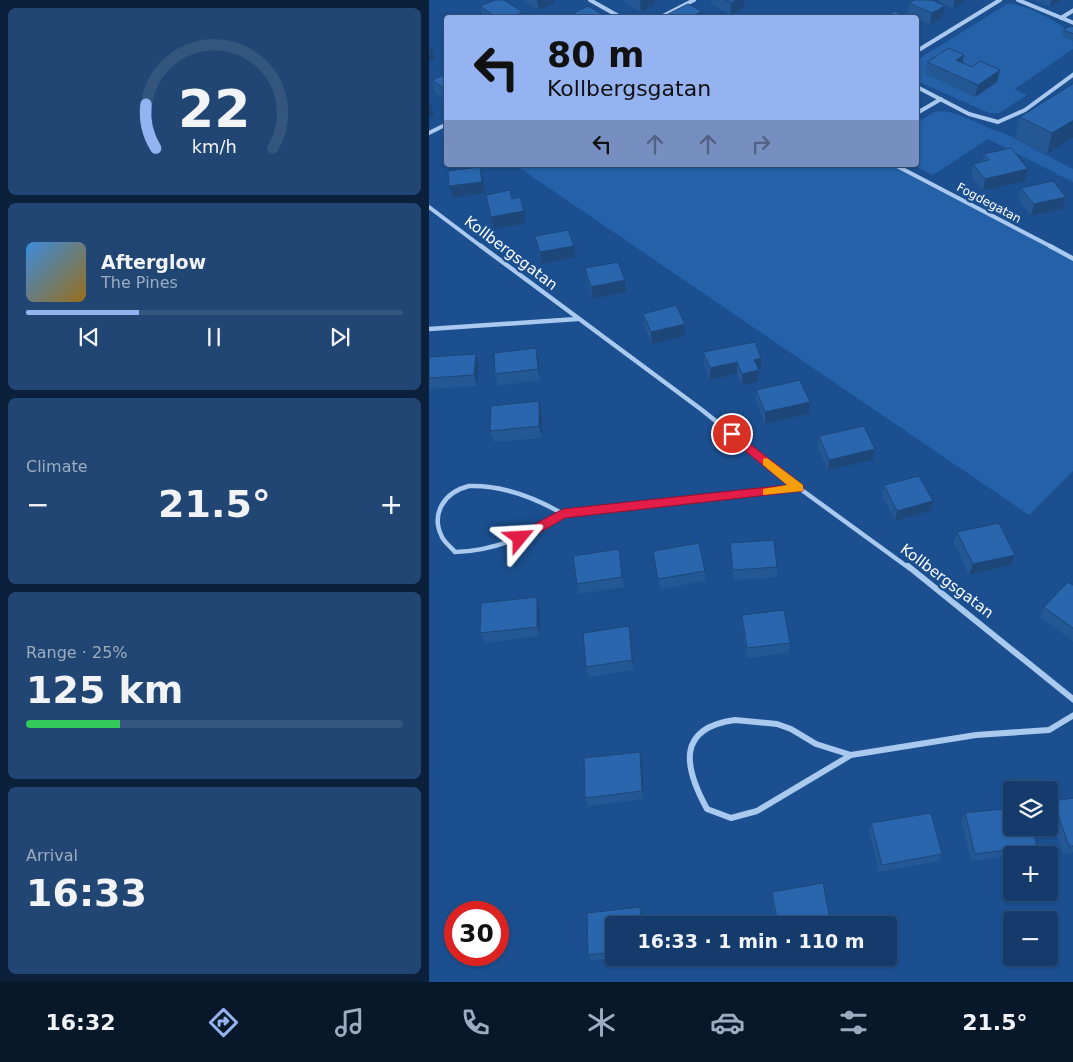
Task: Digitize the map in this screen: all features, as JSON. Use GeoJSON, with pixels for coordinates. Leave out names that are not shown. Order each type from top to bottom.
{"type":"FeatureCollection","features":[{"type":"Feature","properties":{"kind":"street"},"geometry":{"type":"LineString","coordinates":[[589,0],[616,15]]}},
{"type":"Feature","properties":{"kind":"street"},"geometry":{"type":"LineString","coordinates":[[665,15],[694,0]]}},
{"type":"Feature","properties":{"kind":"street"},"geometry":{"type":"LineString","coordinates":[[919,50],[1000,0]]}},
{"type":"Feature","properties":{"kind":"street"},"geometry":{"type":"LineString","coordinates":[[1018,0],[1073,23]]}},
{"type":"Feature","properties":{"kind":"street"},"geometry":{"type":"LineString","coordinates":[[1061,18],[1073,10]]}},
{"type":"Feature","properties":{"kind":"street"},"geometry":{"type":"LineString","coordinates":[[919,88],[983,119],[999,122],[1016,114],[1073,74]]}},
{"type":"Feature","properties":{"kind":"street"},"geometry":{"type":"LineString","coordinates":[[919,112],[941,99]]}},
{"type":"Feature","properties":{"kind":"street"},"geometry":{"type":"LineString","coordinates":[[429,133],[444,126]]}},
{"type":"Feature","properties":{"kind":"street","name":"Fogdegatan"},"geometry":{"type":"LineString","coordinates":[[899,167],[1073,259]]}},
{"type":"Feature","properties":{"kind":"street","name":"Kollbergsgatan"},"geometry":{"type":"LineString","coordinates":[[429,207],[577,319],[702,410],[799,488],[917,573],[1003,640],[1073,700]]}},
{"type":"Feature","properties":{"kind":"street"},"geometry":{"type":"LineString","coordinates":[[429,330],[577,319]]}},
{"type":"Feature","properties":{"kind":"street"},"geometry":{"type":"LineString","coordinates":[[563,514],[552,507],[525,496],[479,486],[447,495],[438,506],[438,524],[443,538],[455,552],[474,552],[506,544],[535,531],[563,514],[799,488]]}},
{"type":"Feature","properties":{"kind":"street"},"geometry":{"type":"LineString","coordinates":[[851,755],[810,742],[788,728],[733,718],[713,725],[697,734],[691,745],[695,788],[707,809],[731,818],[757,811],[851,755],[976,735],[1049,730],[1073,715]]}},
{"type":"Feature","properties":{"kind":"shaded area"},"geometry":{"type":"Polygon","coordinates":[[[1007,4],[1030,9],[1063,27],[1071,35],[1073,49],[1015,89],[1027,95],[999,113],[989,113],[919,82],[919,59],[1007,4]]]}},
{"type":"Feature","properties":{"kind":"shaded area"},"geometry":{"type":"Polygon","coordinates":[[[934,112],[950,112],[1004,133],[1073,169],[1073,182],[988,139],[933,175],[917,167],[919,167],[919,122],[934,112]]]}},
{"type":"Feature","properties":{"kind":"shaded area"},"geometry":{"type":"Polygon","coordinates":[[[518,167],[899,167],[1073,259],[1073,471],[1029,515],[518,167]]]}},
{"type":"Feature","properties":{"kind":"building"},"geometry":{"type":"Polygon","coordinates":[[[495,0],[504,0],[523,12],[516,15],[494,15],[480,6],[495,0]]]}},
{"type":"Feature","properties":{"kind":"building"},"geometry":{"type":"Polygon","coordinates":[[[725,0],[738,0],[731,3],[725,0]]]}},
{"type":"Feature","properties":{"kind":"building"},"geometry":{"type":"Polygon","coordinates":[[[914,0],[932,0],[945,6],[932,13],[909,3],[914,0]]]}},
{"type":"Feature","properties":{"kind":"building"},"geometry":{"type":"Polygon","coordinates":[[[688,4],[702,11],[695,15],[666,15],[688,4]]]}},
{"type":"Feature","properties":{"kind":"building"},"geometry":{"type":"Polygon","coordinates":[[[588,6],[604,15],[577,15],[574,13],[588,6]]]}},
{"type":"Feature","properties":{"kind":"building"},"geometry":{"type":"Polygon","coordinates":[[[895,11],[904,15],[888,15],[895,11]]]}},
{"type":"Feature","properties":{"kind":"building"},"geometry":{"type":"Polygon","coordinates":[[[1070,26],[1074,27],[1074,34],[1063,30],[1070,26]]]}},
{"type":"Feature","properties":{"kind":"building"},"geometry":{"type":"Polygon","coordinates":[[[949,48],[964,55],[956,60],[972,67],[980,61],[1000,70],[978,85],[927,62],[949,48]]]}},
{"type":"Feature","properties":{"kind":"building"},"geometry":{"type":"Polygon","coordinates":[[[444,75],[444,88],[432,80],[444,75]]]}},
{"type":"Feature","properties":{"kind":"building"},"geometry":{"type":"Polygon","coordinates":[[[1074,83],[1074,120],[1052,133],[1020,117],[1074,83]]]}},
{"type":"Feature","properties":{"kind":"building"},"geometry":{"type":"Polygon","coordinates":[[[441,130],[444,130],[444,144],[443,144],[441,130]]]}},
{"type":"Feature","properties":{"kind":"building"},"geometry":{"type":"Polygon","coordinates":[[[1011,148],[1028,169],[985,179],[973,164],[989,160],[984,154],[1011,148]]]}},
{"type":"Feature","properties":{"kind":"building"},"geometry":{"type":"Polygon","coordinates":[[[480,167],[482,182],[449,186],[448,171],[480,167]]]}},
{"type":"Feature","properties":{"kind":"building"},"geometry":{"type":"Polygon","coordinates":[[[1053,181],[1066,197],[1034,204],[1021,188],[1053,181]]]}},
{"type":"Feature","properties":{"kind":"building"},"geometry":{"type":"Polygon","coordinates":[[[510,190],[512,199],[520,197],[524,211],[491,217],[486,195],[510,190]]]}},
{"type":"Feature","properties":{"kind":"building"},"geometry":{"type":"Polygon","coordinates":[[[568,230],[574,246],[540,252],[535,236],[568,230]]]}},
{"type":"Feature","properties":{"kind":"building"},"geometry":{"type":"Polygon","coordinates":[[[618,262],[625,280],[591,287],[585,268],[618,262]]]}},
{"type":"Feature","properties":{"kind":"building"},"geometry":{"type":"Polygon","coordinates":[[[676,305],[685,324],[651,332],[643,314],[676,305]]]}},
{"type":"Feature","properties":{"kind":"building"},"geometry":{"type":"Polygon","coordinates":[[[755,342],[761,358],[754,360],[759,370],[742,374],[737,362],[710,368],[703,352],[755,342]]]}},
{"type":"Feature","properties":{"kind":"building"},"geometry":{"type":"Polygon","coordinates":[[[536,348],[538,369],[495,374],[494,353],[536,348]]]}},
{"type":"Feature","properties":{"kind":"building"},"geometry":{"type":"Polygon","coordinates":[[[476,354],[474,375],[429,378],[429,357],[476,354]]]}},
{"type":"Feature","properties":{"kind":"building"},"geometry":{"type":"Polygon","coordinates":[[[800,380],[810,402],[765,412],[756,390],[800,380]]]}},
{"type":"Feature","properties":{"kind":"building"},"geometry":{"type":"Polygon","coordinates":[[[539,401],[539,426],[490,431],[491,406],[539,401]]]}},
{"type":"Feature","properties":{"kind":"building"},"geometry":{"type":"Polygon","coordinates":[[[864,426],[875,449],[829,460],[819,436],[864,426]]]}},
{"type":"Feature","properties":{"kind":"building"},"geometry":{"type":"Polygon","coordinates":[[[919,476],[933,501],[897,511],[884,485],[919,476]]]}},
{"type":"Feature","properties":{"kind":"building"},"geometry":{"type":"Polygon","coordinates":[[[999,523],[1015,555],[973,564],[957,532],[999,523]]]}},
{"type":"Feature","properties":{"kind":"building"},"geometry":{"type":"Polygon","coordinates":[[[774,540],[777,567],[733,570],[730,543],[774,540]]]}},
{"type":"Feature","properties":{"kind":"building"},"geometry":{"type":"Polygon","coordinates":[[[699,543],[705,571],[658,579],[653,551],[699,543]]]}},
{"type":"Feature","properties":{"kind":"building"},"geometry":{"type":"Polygon","coordinates":[[[619,549],[622,577],[577,584],[573,556],[619,549]]]}},
{"type":"Feature","properties":{"kind":"building"},"geometry":{"type":"Polygon","coordinates":[[[1068,582],[1074,586],[1074,629],[1044,607],[1068,582]]]}},
{"type":"Feature","properties":{"kind":"building"},"geometry":{"type":"Polygon","coordinates":[[[537,597],[537,627],[480,633],[481,603],[537,597]]]}},
{"type":"Feature","properties":{"kind":"building"},"geometry":{"type":"Polygon","coordinates":[[[784,610],[790,643],[747,648],[742,615],[784,610]]]}},
{"type":"Feature","properties":{"kind":"building"},"geometry":{"type":"Polygon","coordinates":[[[629,626],[632,660],[586,667],[583,633],[629,626]]]}},
{"type":"Feature","properties":{"kind":"building"},"geometry":{"type":"Polygon","coordinates":[[[640,752],[642,791],[585,798],[584,758],[640,752]]]}},
{"type":"Feature","properties":{"kind":"building"},"geometry":{"type":"Polygon","coordinates":[[[1074,798],[1074,846],[1069,846],[1058,815],[1058,800],[1074,798]]]}},
{"type":"Feature","properties":{"kind":"building"},"geometry":{"type":"Polygon","coordinates":[[[1003,809],[1003,836],[1034,836],[1037,846],[1003,846],[1003,850],[975,854],[965,813],[1003,809]]]}},
{"type":"Feature","properties":{"kind":"building"},"geometry":{"type":"Polygon","coordinates":[[[931,813],[942,854],[882,865],[871,823],[931,813]]]}},
{"type":"Feature","properties":{"kind":"building"},"geometry":{"type":"Polygon","coordinates":[[[823,883],[829,916],[776,916],[772,892],[823,883]]]}},
{"type":"Feature","properties":{"kind":"building"},"geometry":{"type":"Polygon","coordinates":[[[640,907],[640,916],[605,916],[605,953],[588,955],[587,913],[640,907]]]}},
{"type":"Feature","properties":{"kind":"slow traffic"},"geometry":{"type":"LineString","coordinates":[[767,462],[799,488],[767,492]]}},
{"type":"Feature","properties":{"kind":"route"},"geometry":{"type":"LineString","coordinates":[[520,538],[563,514],[579,511],[684,502],[799,488],[732,434]]}}]}
